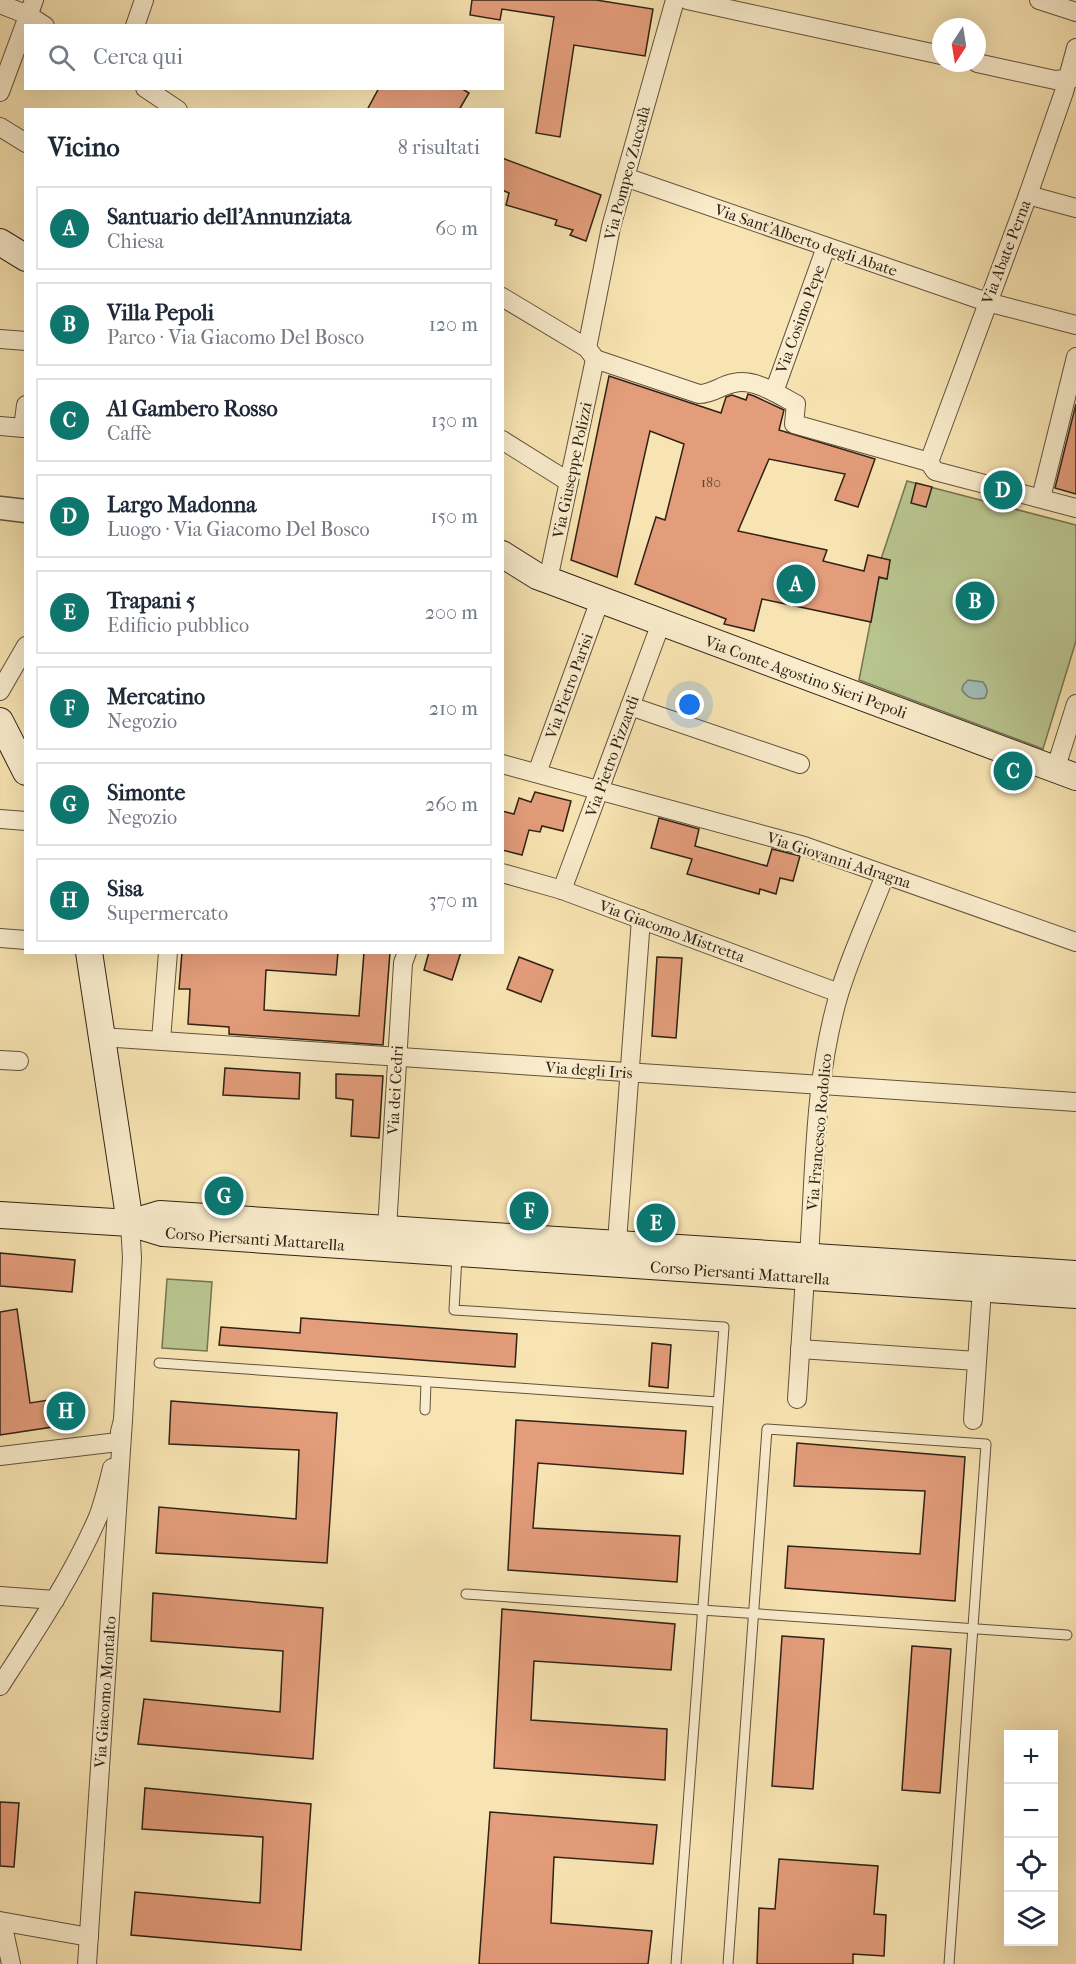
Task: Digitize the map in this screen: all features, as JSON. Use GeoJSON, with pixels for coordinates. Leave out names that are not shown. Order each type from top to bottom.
{"type":"FeatureCollection","features":[{"type":"Feature","properties":{"kind":"main road"},"geometry":{"type":"LineString","coordinates":[[0,242],[24,257]]}},
{"type":"Feature","properties":{"kind":"main road","name":"Via Conte Agostino Sieri Pepoli"},"geometry":{"type":"LineString","coordinates":[[504,555],[543,578],[1066,773]]}},
{"type":"Feature","properties":{"kind":"main road"},"geometry":{"type":"LineString","coordinates":[[2,727],[24,765]]}},
{"type":"Feature","properties":{"kind":"main road"},"geometry":{"type":"LineString","coordinates":[[0,1215],[130,1224],[89,954]]}},
{"type":"Feature","properties":{"kind":"main road","name":"Corso Piersanti Mattarella"},"geometry":{"type":"LineString","coordinates":[[130,1224],[160,1214],[387,1229],[458,1243],[617,1242],[982,1289],[1076,1295]]}},
{"type":"Feature","properties":{"kind":"main road","name":"Corso Piersanti Mattarella"},"geometry":{"type":"LineString","coordinates":[[130,1224],[163,1233],[458,1243],[807,1266],[1076,1274]]}},
{"type":"Feature","properties":{"kind":"street"},"geometry":{"type":"LineString","coordinates":[[136,24],[144,0]]}},
{"type":"Feature","properties":{"kind":"street","name":"Via Pompeo Zuccalà"},"geometry":{"type":"LineString","coordinates":[[591,353],[611,227],[675,0]]}},
{"type":"Feature","properties":{"kind":"street"},"geometry":{"type":"LineString","coordinates":[[687,0],[932,53]]}},
{"type":"Feature","properties":{"kind":"street"},"geometry":{"type":"LineString","coordinates":[[1039,0],[1076,12]]}},
{"type":"Feature","properties":{"kind":"street"},"geometry":{"type":"LineString","coordinates":[[0,4],[31,8],[43,24]]}},
{"type":"Feature","properties":{"kind":"street"},"geometry":{"type":"LineString","coordinates":[[25,24],[31,8]]}},
{"type":"Feature","properties":{"kind":"street"},"geometry":{"type":"LineString","coordinates":[[0,92],[24,27]]}},
{"type":"Feature","properties":{"kind":"street","name":"Via Abate Perna"},"geometry":{"type":"LineString","coordinates":[[925,458],[1028,195],[1064,92],[1071,79],[1076,48]]}},
{"type":"Feature","properties":{"kind":"street"},"geometry":{"type":"LineString","coordinates":[[986,65],[1055,80],[1071,79]]}},
{"type":"Feature","properties":{"kind":"street"},"geometry":{"type":"LineString","coordinates":[[148,90],[175,108]]}},
{"type":"Feature","properties":{"kind":"street"},"geometry":{"type":"LineString","coordinates":[[0,127],[24,142]]}},
{"type":"Feature","properties":{"kind":"street","name":"Via Sant'Alberto degli Abate"},"geometry":{"type":"LineString","coordinates":[[625,177],[987,302],[1076,325]]}},
{"type":"Feature","properties":{"kind":"street"},"geometry":{"type":"LineString","coordinates":[[1028,195],[1076,208]]}},
{"type":"Feature","properties":{"kind":"street","name":"Via Cosimo Pepe"},"geometry":{"type":"LineString","coordinates":[[774,392],[826,247]]}},
{"type":"Feature","properties":{"kind":"street"},"geometry":{"type":"LineString","coordinates":[[504,298],[591,353],[699,394],[707,394],[734,382],[748,383],[774,392],[796,404],[794,424],[925,458],[935,471],[1076,508]]}},
{"type":"Feature","properties":{"kind":"street"},"geometry":{"type":"LineString","coordinates":[[0,339],[24,341]]}},
{"type":"Feature","properties":{"kind":"street","name":"Via Giuseppe Polizzi"},"geometry":{"type":"LineString","coordinates":[[543,578],[569,482],[591,353]]}},
{"type":"Feature","properties":{"kind":"street"},"geometry":{"type":"LineString","coordinates":[[1041,498],[1076,357]]}},
{"type":"Feature","properties":{"kind":"street"},"geometry":{"type":"LineString","coordinates":[[0,426],[23,428],[24,420]]}},
{"type":"Feature","properties":{"kind":"street"},"geometry":{"type":"LineString","coordinates":[[504,441],[569,482]]}},
{"type":"Feature","properties":{"kind":"street"},"geometry":{"type":"LineString","coordinates":[[0,508],[24,511]]}},
{"type":"Feature","properties":{"kind":"street","name":"Via Conte Agostino Sieri Pepoli"},"geometry":{"type":"LineString","coordinates":[[504,572],[543,578]]}},
{"type":"Feature","properties":{"kind":"street","name":"Via Pietro Parisi"},"geometry":{"type":"LineString","coordinates":[[537,773],[600,600]]}},
{"type":"Feature","properties":{"kind":"street","name":"Via Pietro Pizzardi"},"geometry":{"type":"LineString","coordinates":[[562,890],[661,623]]}},
{"type":"Feature","properties":{"kind":"street"},"geometry":{"type":"LineString","coordinates":[[0,691],[24,649]]}},
{"type":"Feature","properties":{"kind":"street"},"geometry":{"type":"LineString","coordinates":[[630,706],[800,764]]}},
{"type":"Feature","properties":{"kind":"street"},"geometry":{"type":"LineString","coordinates":[[1066,773],[1075,715]]}},
{"type":"Feature","properties":{"kind":"street","name":"Via Giovanni Adragna"},"geometry":{"type":"LineString","coordinates":[[504,765],[804,846],[1076,942]]}},
{"type":"Feature","properties":{"kind":"street"},"geometry":{"type":"LineString","coordinates":[[0,819],[24,821]]}},
{"type":"Feature","properties":{"kind":"street","name":"Via Giacomo Mistretta"},"geometry":{"type":"LineString","coordinates":[[504,874],[562,890],[839,993]]}},
{"type":"Feature","properties":{"kind":"street","name":"Via Francesco Rodolico"},"geometry":{"type":"LineString","coordinates":[[797,1399],[821,1085],[828,1041],[839,993],[885,875]]}},
{"type":"Feature","properties":{"kind":"street"},"geometry":{"type":"LineString","coordinates":[[617,1242],[641,919]]}},
{"type":"Feature","properties":{"kind":"street"},"geometry":{"type":"LineString","coordinates":[[0,938],[24,940]]}},
{"type":"Feature","properties":{"kind":"street"},"geometry":{"type":"LineString","coordinates":[[161,1040],[168,954]]}},
{"type":"Feature","properties":{"kind":"street","name":"Via dei Cedri"},"geometry":{"type":"LineString","coordinates":[[387,1229],[396,1057],[406,954]]}},
{"type":"Feature","properties":{"kind":"street","name":"Via degli Iris"},"geometry":{"type":"LineString","coordinates":[[101,1036],[1076,1102]]}},
{"type":"Feature","properties":{"kind":"street"},"geometry":{"type":"LineString","coordinates":[[0,1060],[19,1061]]}},
{"type":"Feature","properties":{"kind":"street"},"geometry":{"type":"LineString","coordinates":[[0,1686],[55,1600],[99,1515],[123,1420],[132,1258],[130,1224]]}},
{"type":"Feature","properties":{"kind":"street"},"geometry":{"type":"LineString","coordinates":[[973,1420],[982,1289]]}},
{"type":"Feature","properties":{"kind":"street"},"geometry":{"type":"LineString","coordinates":[[800,1349],[977,1361]]}},
{"type":"Feature","properties":{"kind":"street","name":"Via Giacomo Montalto"},"geometry":{"type":"LineString","coordinates":[[87,1964],[123,1420]]}},
{"type":"Feature","properties":{"kind":"street"},"geometry":{"type":"LineString","coordinates":[[0,1456],[118,1442]]}},
{"type":"Feature","properties":{"kind":"street"},"geometry":{"type":"LineString","coordinates":[[0,1596],[55,1600]]}},
{"type":"Feature","properties":{"kind":"street"},"geometry":{"type":"LineString","coordinates":[[11,1964],[0,1922],[89,1937]]}},
{"type":"Feature","properties":{"kind":"lane"},"geometry":{"type":"LineString","coordinates":[[458,1243],[454,1310],[724,1327],[676,1964]]}},
{"type":"Feature","properties":{"kind":"lane"},"geometry":{"type":"LineString","coordinates":[[159,1363],[718,1402]]}},
{"type":"Feature","properties":{"kind":"lane"},"geometry":{"type":"LineString","coordinates":[[425,1410],[426,1382]]}},
{"type":"Feature","properties":{"kind":"lane"},"geometry":{"type":"LineString","coordinates":[[728,1964],[767,1429],[986,1444],[950,1964]]}},
{"type":"Feature","properties":{"kind":"lane"},"geometry":{"type":"LineString","coordinates":[[466,1594],[1067,1635]]}},
{"type":"Feature","properties":{"kind":"green space"},"geometry":{"type":"Polygon","coordinates":[[[907,481],[1076,525],[1076,641],[1043,749],[859,680],[879,578],[887,579],[890,560],[881,559],[907,481]]]}},
{"type":"Feature","properties":{"kind":"green space"},"geometry":{"type":"Polygon","coordinates":[[[167,1279],[212,1282],[207,1351],[162,1348],[167,1279]]]}},
{"type":"Feature","properties":{"kind":"water"},"geometry":{"type":"Polygon","coordinates":[[[968,680],[983,682],[987,690],[985,698],[972,698],[964,693],[963,685],[968,680]]]}},
{"type":"Feature","properties":{"kind":"building"},"geometry":{"type":"Polygon","coordinates":[[[472,0],[596,0],[653,9],[645,56],[574,45],[560,137],[536,133],[554,17],[502,9],[500,20],[470,15],[472,0]]]}},
{"type":"Feature","properties":{"kind":"building"},"geometry":{"type":"Polygon","coordinates":[[[378,90],[464,90],[469,93],[460,108],[368,108],[378,90]]]}},
{"type":"Feature","properties":{"kind":"building"},"geometry":{"type":"Polygon","coordinates":[[[504,159],[601,195],[586,241],[570,235],[573,230],[555,225],[557,220],[506,205],[509,193],[504,191],[504,159]]]}},
{"type":"Feature","properties":{"kind":"building"},"geometry":{"type":"Polygon","coordinates":[[[609,376],[721,413],[726,397],[732,395],[746,400],[748,394],[784,410],[779,430],[875,459],[858,507],[835,500],[845,474],[769,459],[738,531],[827,550],[823,561],[864,571],[868,555],[890,560],[887,579],[879,577],[871,622],[762,599],[754,631],[724,624],[726,619],[635,584],[656,517],[665,520],[684,444],[650,431],[617,577],[571,560],[609,376]]]}},
{"type":"Feature","properties":{"kind":"building"},"geometry":{"type":"Polygon","coordinates":[[[1076,404],[1076,494],[1055,488],[1076,404]]]}},
{"type":"Feature","properties":{"kind":"building"},"geometry":{"type":"Polygon","coordinates":[[[916,483],[932,487],[926,507],[911,503],[916,483]]]}},
{"type":"Feature","properties":{"kind":"building"},"geometry":{"type":"Polygon","coordinates":[[[535,792],[571,801],[563,831],[542,826],[540,832],[529,830],[522,855],[504,850],[504,812],[514,814],[519,798],[531,802],[535,792]]]}},
{"type":"Feature","properties":{"kind":"building"},"geometry":{"type":"Polygon","coordinates":[[[659,818],[699,829],[695,846],[767,866],[772,849],[800,856],[793,881],[780,878],[776,894],[760,889],[759,894],[687,874],[692,859],[651,848],[659,818]]]}},
{"type":"Feature","properties":{"kind":"building"},"geometry":{"type":"Polygon","coordinates":[[[182,954],[338,954],[336,975],[266,970],[264,1010],[359,1016],[364,954],[390,954],[383,1045],[229,1034],[229,1027],[188,1024],[190,989],[179,989],[182,954]]]}},
{"type":"Feature","properties":{"kind":"building"},"geometry":{"type":"Polygon","coordinates":[[[428,954],[460,954],[452,980],[424,970],[428,954]]]}},
{"type":"Feature","properties":{"kind":"building"},"geometry":{"type":"Polygon","coordinates":[[[519,957],[553,970],[541,1002],[507,989],[519,957]]]}},
{"type":"Feature","properties":{"kind":"building"},"geometry":{"type":"Polygon","coordinates":[[[657,957],[682,958],[676,1038],[652,1036],[657,957]]]}},
{"type":"Feature","properties":{"kind":"building"},"geometry":{"type":"Polygon","coordinates":[[[225,1068],[300,1073],[299,1099],[223,1095],[225,1068]]]}},
{"type":"Feature","properties":{"kind":"building"},"geometry":{"type":"Polygon","coordinates":[[[336,1074],[383,1076],[379,1138],[351,1136],[353,1100],[336,1098],[336,1074]]]}},
{"type":"Feature","properties":{"kind":"building"},"geometry":{"type":"Polygon","coordinates":[[[0,1253],[75,1260],[72,1292],[0,1286],[0,1253]]]}},
{"type":"Feature","properties":{"kind":"building"},"geometry":{"type":"Polygon","coordinates":[[[17,1309],[30,1403],[68,1397],[72,1424],[0,1435],[0,1312],[17,1309]]]}},
{"type":"Feature","properties":{"kind":"building"},"geometry":{"type":"Polygon","coordinates":[[[301,1318],[517,1334],[515,1367],[219,1345],[221,1327],[300,1333],[301,1318]]]}},
{"type":"Feature","properties":{"kind":"building"},"geometry":{"type":"Polygon","coordinates":[[[652,1343],[671,1345],[668,1388],[649,1386],[652,1343]]]}},
{"type":"Feature","properties":{"kind":"building"},"geometry":{"type":"Polygon","coordinates":[[[171,1401],[337,1413],[327,1563],[156,1553],[159,1507],[296,1519],[299,1450],[169,1444],[171,1401]]]}},
{"type":"Feature","properties":{"kind":"building"},"geometry":{"type":"Polygon","coordinates":[[[516,1420],[686,1431],[683,1474],[538,1463],[533,1528],[680,1536],[677,1582],[508,1570],[516,1420]]]}},
{"type":"Feature","properties":{"kind":"building"},"geometry":{"type":"Polygon","coordinates":[[[797,1443],[965,1457],[955,1601],[785,1588],[788,1546],[920,1554],[925,1491],[794,1486],[797,1443]]]}},
{"type":"Feature","properties":{"kind":"building"},"geometry":{"type":"Polygon","coordinates":[[[153,1593],[323,1608],[313,1759],[138,1744],[144,1699],[280,1712],[283,1651],[151,1641],[153,1593]]]}},
{"type":"Feature","properties":{"kind":"building"},"geometry":{"type":"Polygon","coordinates":[[[502,1609],[675,1624],[671,1670],[534,1661],[531,1720],[667,1729],[665,1780],[494,1768],[502,1609]]]}},
{"type":"Feature","properties":{"kind":"building"},"geometry":{"type":"Polygon","coordinates":[[[782,1636],[824,1639],[813,1789],[772,1786],[782,1636]]]}},
{"type":"Feature","properties":{"kind":"building"},"geometry":{"type":"Polygon","coordinates":[[[912,1646],[951,1649],[940,1793],[902,1790],[912,1646]]]}},
{"type":"Feature","properties":{"kind":"building"},"geometry":{"type":"Polygon","coordinates":[[[145,1788],[311,1804],[301,1950],[131,1935],[135,1892],[260,1903],[263,1837],[142,1829],[145,1788]]]}},
{"type":"Feature","properties":{"kind":"building"},"geometry":{"type":"Polygon","coordinates":[[[0,1802],[19,1803],[14,1867],[0,1866],[0,1802]]]}},
{"type":"Feature","properties":{"kind":"building"},"geometry":{"type":"Polygon","coordinates":[[[490,1812],[657,1825],[653,1864],[554,1857],[551,1923],[652,1931],[648,1964],[479,1964],[490,1812]]]}},
{"type":"Feature","properties":{"kind":"building"},"geometry":{"type":"Polygon","coordinates":[[[779,1859],[878,1866],[874,1914],[886,1915],[884,1956],[853,1954],[853,1964],[757,1964],[759,1908],[775,1909],[779,1859]]]}},
{"type":"Feature","properties":{"kind":"place","name":"Largo Madonna"},"geometry":{"type":"Point","coordinates":[1003,490]}},
{"type":"Feature","properties":{"kind":"place","name":"Santuario dell'Annunziata"},"geometry":{"type":"Point","coordinates":[796,584]}},
{"type":"Feature","properties":{"kind":"place","name":"Villa Pepoli"},"geometry":{"type":"Point","coordinates":[975,601]}},
{"type":"Feature","properties":{"kind":"place","name":"Al Gambero Rosso"},"geometry":{"type":"Point","coordinates":[1013,771]}},
{"type":"Feature","properties":{"kind":"place","name":"Simonte"},"geometry":{"type":"Point","coordinates":[224,1196]}},
{"type":"Feature","properties":{"kind":"place","name":"Mercatino"},"geometry":{"type":"Point","coordinates":[529,1211]}},
{"type":"Feature","properties":{"kind":"place","name":"Trapani 5"},"geometry":{"type":"Point","coordinates":[656,1223]}},
{"type":"Feature","properties":{"kind":"place","name":"Sisa"},"geometry":{"type":"Point","coordinates":[66,1411]}}]}
